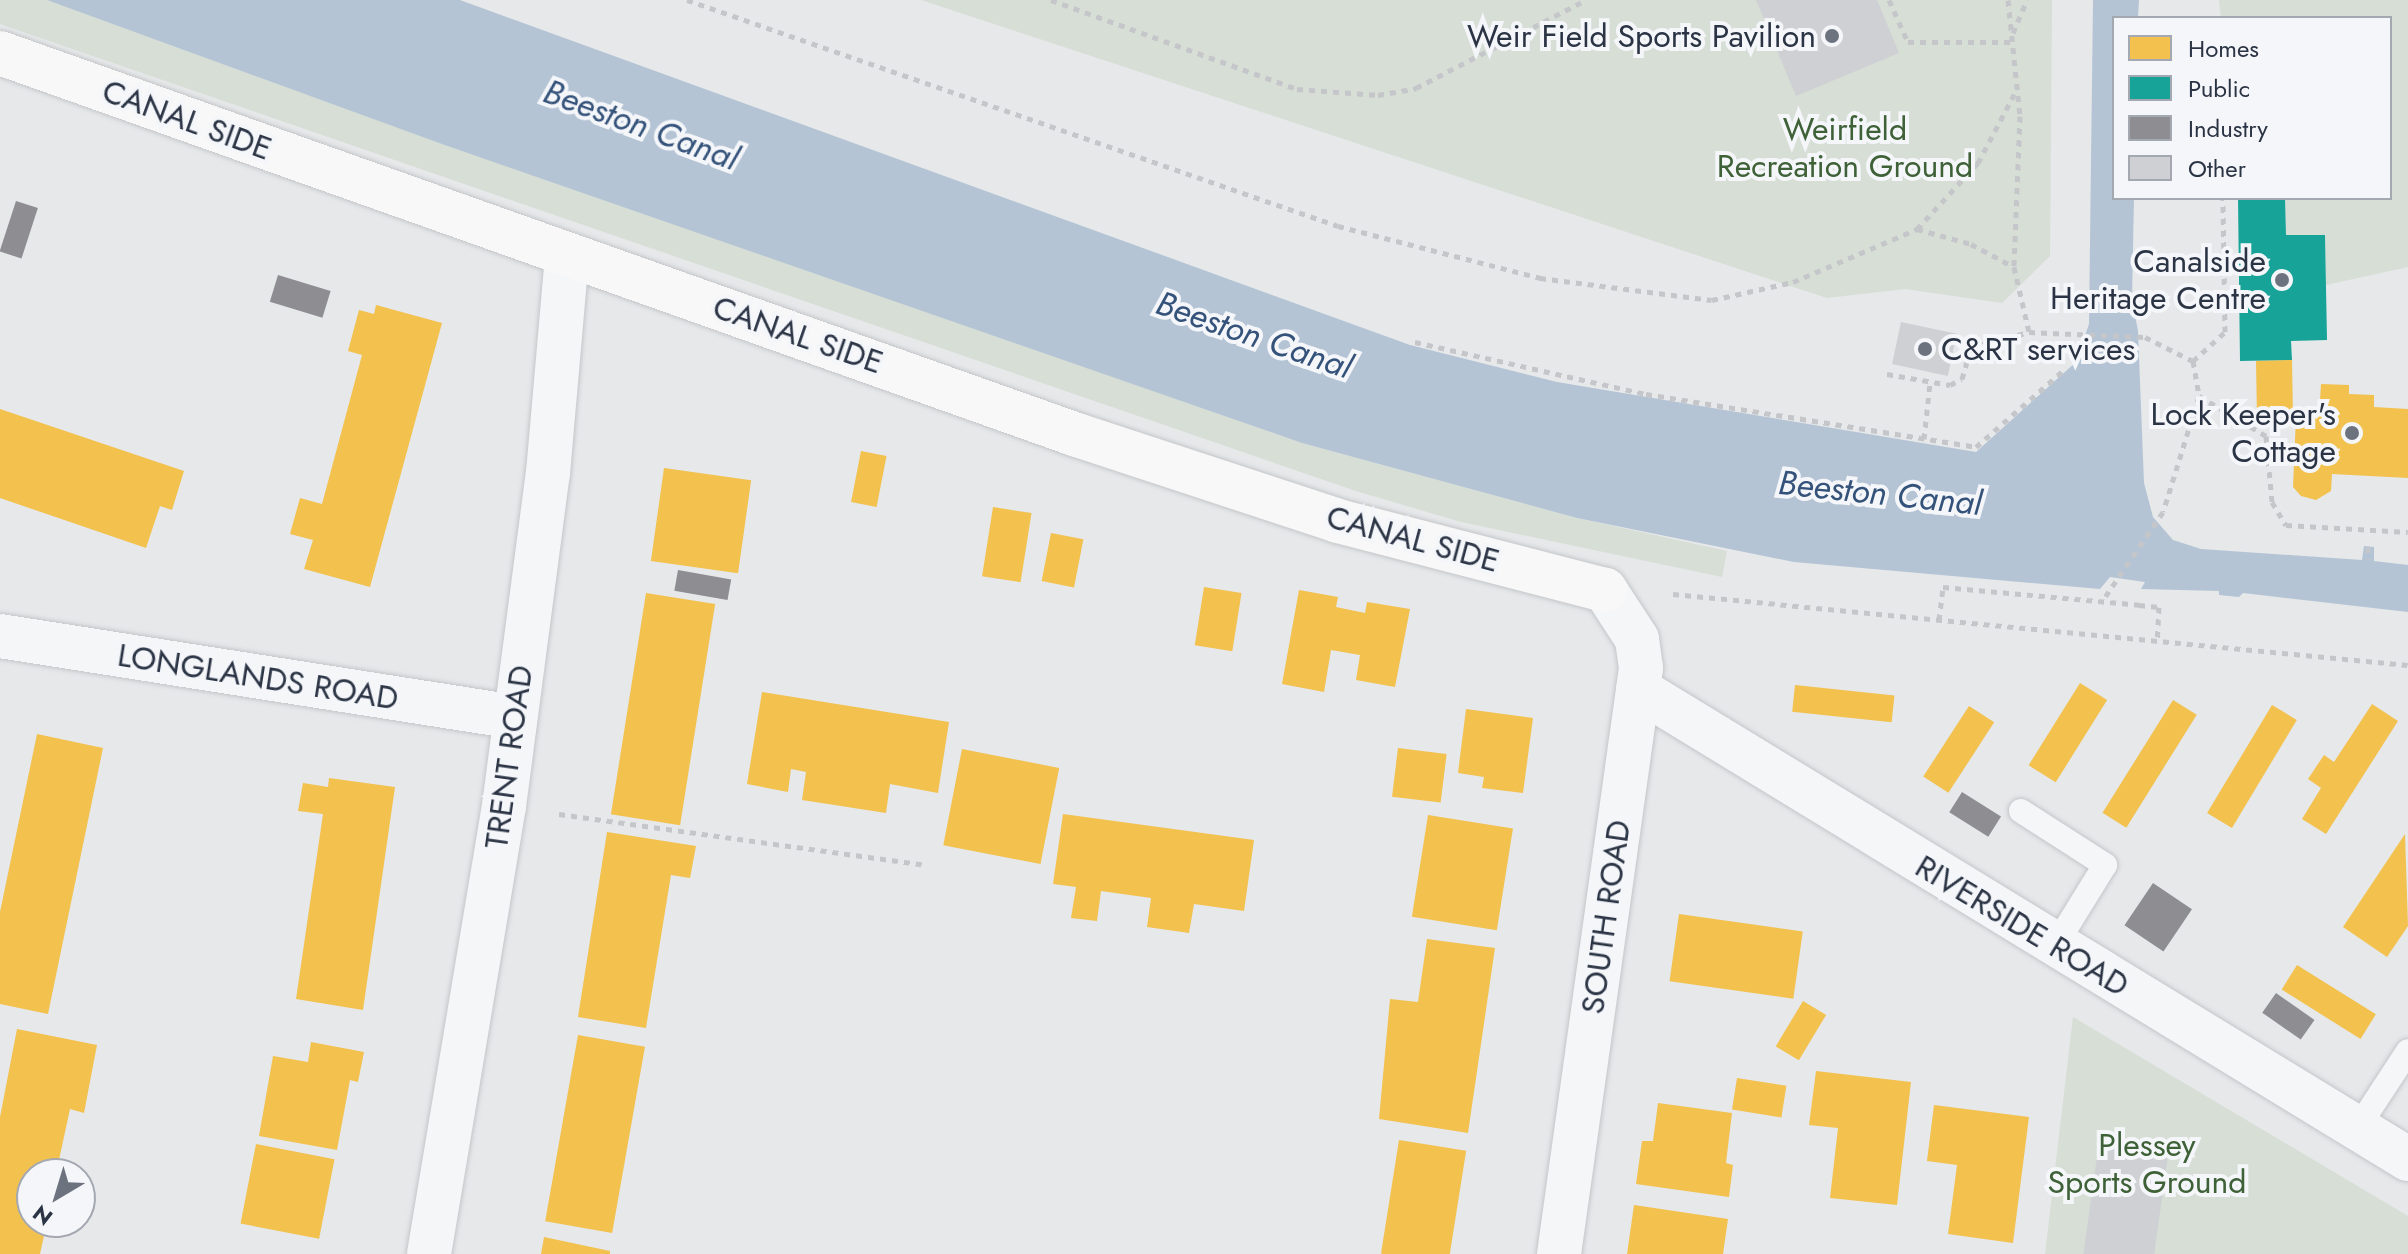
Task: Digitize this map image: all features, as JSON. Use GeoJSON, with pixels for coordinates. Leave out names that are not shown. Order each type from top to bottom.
{"type":"FeatureCollection","features":[{"type":"Feature","properties":{"kind":"street","name":"CANAL SIDE"},"geometry":{"type":"LineString","coordinates":[[0,53],[567,256],[1338,521],[1605,590]]}},
{"type":"Feature","properties":{"kind":"street","name":"TRENT ROAD"},"geometry":{"type":"LineString","coordinates":[[429,1254],[504,806],[548,473],[567,256]]}},
{"type":"Feature","properties":{"kind":"street","name":"SOUTH ROAD"},"geometry":{"type":"LineString","coordinates":[[1559,1254],[1638,689],[1637,639],[1605,590]]}},
{"type":"Feature","properties":{"kind":"street","name":"LONGLANDS ROAD"},"geometry":{"type":"LineString","coordinates":[[0,636],[515,717]]}},
{"type":"Feature","properties":{"kind":"street","name":"RIVERSIDE ROAD"},"geometry":{"type":"LineString","coordinates":[[1638,689],[2408,1159]]}},
{"type":"Feature","properties":{"kind":"lane"},"geometry":{"type":"LineString","coordinates":[[2021,811],[2105,865],[2055,946]]}},
{"type":"Feature","properties":{"kind":"lane"},"geometry":{"type":"LineString","coordinates":[[2357,1129],[2408,1051]]}},
{"type":"Feature","properties":{"kind":"path"},"geometry":{"type":"LineString","coordinates":[[687,0],[1338,226],[1540,278],[1712,300],[1793,282],[1917,229],[1978,163],[2017,89]]}},
{"type":"Feature","properties":{"kind":"path"},"geometry":{"type":"LineString","coordinates":[[1051,0],[1297,89],[1378,95],[1416,88],[1586,0]]}},
{"type":"Feature","properties":{"kind":"path"},"geometry":{"type":"LineString","coordinates":[[1889,0],[1908,42],[2014,42]]}},
{"type":"Feature","properties":{"kind":"path"},"geometry":{"type":"LineString","coordinates":[[2008,0],[2017,89],[2014,267],[2029,332]]}},
{"type":"Feature","properties":{"kind":"path"},"geometry":{"type":"LineString","coordinates":[[2013,34],[2027,0]]}},
{"type":"Feature","properties":{"kind":"path"},"geometry":{"type":"LineString","coordinates":[[2193,361],[2225,332],[2223,200]]}},
{"type":"Feature","properties":{"kind":"path"},"geometry":{"type":"LineString","coordinates":[[1917,229],[1971,244],[2014,267]]}},
{"type":"Feature","properties":{"kind":"path"},"geometry":{"type":"LineString","coordinates":[[1887,374],[1950,385],[1962,379],[1971,347],[2029,332],[2145,337],[2193,361]]}},
{"type":"Feature","properties":{"kind":"path"},"geometry":{"type":"LineString","coordinates":[[1415,342],[1646,394],[1976,447],[2066,368]]}},
{"type":"Feature","properties":{"kind":"path"},"geometry":{"type":"LineString","coordinates":[[2101,603],[2163,512],[2199,396],[2193,361]]}},
{"type":"Feature","properties":{"kind":"path"},"geometry":{"type":"LineString","coordinates":[[1924,439],[1930,383]]}},
{"type":"Feature","properties":{"kind":"path"},"geometry":{"type":"LineString","coordinates":[[2199,396],[2266,436],[2272,502],[2286,525],[2408,532]]}},
{"type":"Feature","properties":{"kind":"path"},"geometry":{"type":"LineString","coordinates":[[2368,547],[2368,559]]}},
{"type":"Feature","properties":{"kind":"path"},"geometry":{"type":"LineString","coordinates":[[1939,620],[1943,587],[2159,607],[2157,642]]}},
{"type":"Feature","properties":{"kind":"path"},"geometry":{"type":"LineString","coordinates":[[1605,590],[2408,665]]}},
{"type":"Feature","properties":{"kind":"path"},"geometry":{"type":"LineString","coordinates":[[504,806],[926,865]]}},
{"type":"Feature","properties":{"kind":"green space"},"geometry":{"type":"Polygon","coordinates":[[[0,0],[47,0],[1302,443],[1577,518],[1727,551],[1722,577],[1461,522],[1356,491],[0,24],[0,0]]]}},
{"type":"Feature","properties":{"kind":"green space","name":"Weirfield Recreation Ground"},"geometry":{"type":"Polygon","coordinates":[[[921,0],[2052,0],[2050,256],[2002,303],[1905,289],[1827,298],[921,0]]]}},
{"type":"Feature","properties":{"kind":"green space"},"geometry":{"type":"Polygon","coordinates":[[[2219,0],[2408,0],[2408,267],[2326,285],[2325,235],[2286,235],[2285,200],[2392,200],[2392,16],[2221,16],[2219,0]]]}},
{"type":"Feature","properties":{"kind":"green space","name":"Plessey Sports Ground"},"geometry":{"type":"Polygon","coordinates":[[[2073,1017],[2408,1216],[2408,1254],[2045,1254],[2073,1017]]]}},
{"type":"Feature","properties":{"kind":"water","name":"Beeston Canal"},"geometry":{"type":"Polygon","coordinates":[[[47,0],[460,0],[1410,345],[1557,382],[1976,452],[2076,362],[2089,324],[2093,0],[2139,0],[2138,16],[2112,16],[2112,200],[2134,200],[2132,299],[2138,331],[2144,483],[2153,517],[2173,540],[2201,549],[2362,560],[2364,546],[2374,547],[2374,561],[2408,565],[2408,612],[2243,593],[2239,597],[2219,595],[2219,591],[2141,589],[2145,582],[2110,577],[2100,589],[1794,562],[1577,518],[1302,443],[442,144],[47,0]]]}},
{"type":"Feature","properties":{"kind":"building: Homes"},"geometry":{"type":"Polygon","coordinates":[[[376,305],[442,323],[370,587],[304,569],[313,540],[290,534],[300,498],[322,504],[362,355],[348,351],[359,310],[374,314],[376,305]]]}},
{"type":"Feature","properties":{"kind":"building: Homes"},"geometry":{"type":"Polygon","coordinates":[[[2292,360],[2293,411],[2257,412],[2256,361],[2292,360]]]}},
{"type":"Feature","properties":{"kind":"building: Homes","name":"Lock Keeper's Cottage"},"geometry":{"type":"Polygon","coordinates":[[[2321,384],[2349,385],[2349,394],[2374,395],[2374,407],[2408,409],[2408,478],[2332,474],[2331,491],[2316,500],[2301,496],[2293,487],[2296,416],[2319,417],[2321,384]]]}},
{"type":"Feature","properties":{"kind":"building: Homes"},"geometry":{"type":"Polygon","coordinates":[[[0,409],[184,471],[172,510],[160,506],[146,548],[0,498],[0,409]]]}},
{"type":"Feature","properties":{"kind":"building: Homes"},"geometry":{"type":"Polygon","coordinates":[[[861,451],[887,456],[877,507],[851,502],[861,451]]]}},
{"type":"Feature","properties":{"kind":"building: Homes"},"geometry":{"type":"Polygon","coordinates":[[[664,468],[751,480],[738,573],[651,561],[664,468]]]}},
{"type":"Feature","properties":{"kind":"building: Homes"},"geometry":{"type":"Polygon","coordinates":[[[993,507],[1032,513],[1021,582],[982,576],[993,507]]]}},
{"type":"Feature","properties":{"kind":"building: Homes"},"geometry":{"type":"Polygon","coordinates":[[[1051,533],[1083,539],[1074,587],[1042,581],[1051,533]]]}},
{"type":"Feature","properties":{"kind":"building: Homes"},"geometry":{"type":"Polygon","coordinates":[[[1204,587],[1242,593],[1232,651],[1195,645],[1204,587]]]}},
{"type":"Feature","properties":{"kind":"building: Homes"},"geometry":{"type":"Polygon","coordinates":[[[1299,590],[1338,597],[1336,607],[1365,613],[1367,602],[1410,609],[1395,687],[1356,680],[1360,655],[1331,650],[1324,692],[1282,684],[1299,590]]]}},
{"type":"Feature","properties":{"kind":"building: Homes"},"geometry":{"type":"Polygon","coordinates":[[[646,593],[715,604],[680,825],[611,814],[646,593]]]}},
{"type":"Feature","properties":{"kind":"building: Homes"},"geometry":{"type":"Polygon","coordinates":[[[2080,683],[2107,700],[2056,782],[2029,765],[2080,683]]]}},
{"type":"Feature","properties":{"kind":"building: Homes"},"geometry":{"type":"Polygon","coordinates":[[[1795,685],[1894,695],[1892,722],[1792,712],[1795,685]]]}},
{"type":"Feature","properties":{"kind":"building: Homes"},"geometry":{"type":"Polygon","coordinates":[[[762,692],[949,722],[938,793],[890,784],[886,813],[802,800],[806,772],[791,769],[788,792],[747,784],[762,692]]]}},
{"type":"Feature","properties":{"kind":"building: Homes"},"geometry":{"type":"Polygon","coordinates":[[[2173,700],[2197,715],[2126,828],[2103,813],[2173,700]]]}},
{"type":"Feature","properties":{"kind":"building: Homes"},"geometry":{"type":"Polygon","coordinates":[[[2372,704],[2398,721],[2326,834],[2302,819],[2321,788],[2308,779],[2324,755],[2334,762],[2372,704]]]}},
{"type":"Feature","properties":{"kind":"building: Homes"},"geometry":{"type":"Polygon","coordinates":[[[2272,705],[2297,720],[2232,828],[2207,813],[2272,705]]]}},
{"type":"Feature","properties":{"kind":"building: Homes"},"geometry":{"type":"Polygon","coordinates":[[[1969,706],[1994,722],[1948,793],[1923,776],[1969,706]]]}},
{"type":"Feature","properties":{"kind":"building: Homes"},"geometry":{"type":"Polygon","coordinates":[[[1466,709],[1533,718],[1523,793],[1482,788],[1484,777],[1458,773],[1466,709]]]}},
{"type":"Feature","properties":{"kind":"building: Homes"},"geometry":{"type":"Polygon","coordinates":[[[37,734],[103,748],[48,1014],[0,1004],[0,912],[37,734]]]}},
{"type":"Feature","properties":{"kind":"building: Homes"},"geometry":{"type":"Polygon","coordinates":[[[1398,748],[1447,754],[1441,803],[1392,797],[1398,748]]]}},
{"type":"Feature","properties":{"kind":"building: Homes"},"geometry":{"type":"Polygon","coordinates":[[[962,749],[1059,768],[1040,864],[943,845],[962,749]]]}},
{"type":"Feature","properties":{"kind":"building: Homes"},"geometry":{"type":"Polygon","coordinates":[[[329,778],[395,787],[363,1010],[296,999],[323,814],[298,811],[303,783],[328,787],[329,778]]]}},
{"type":"Feature","properties":{"kind":"building: Homes"},"geometry":{"type":"Polygon","coordinates":[[[1063,814],[1254,840],[1244,911],[1194,904],[1189,933],[1147,927],[1151,898],[1101,891],[1097,921],[1071,918],[1076,887],[1053,884],[1063,814]]]}},
{"type":"Feature","properties":{"kind":"building: Homes"},"geometry":{"type":"Polygon","coordinates":[[[1428,815],[1513,828],[1497,930],[1412,917],[1428,815]]]}},
{"type":"Feature","properties":{"kind":"building: Homes"},"geometry":{"type":"Polygon","coordinates":[[[607,832],[696,846],[690,878],[671,875],[646,1028],[578,1017],[607,832]]]}},
{"type":"Feature","properties":{"kind":"building: Homes"},"geometry":{"type":"Polygon","coordinates":[[[2405,834],[2408,926],[2387,957],[2343,927],[2405,834]]]}},
{"type":"Feature","properties":{"kind":"building: Homes"},"geometry":{"type":"Polygon","coordinates":[[[1679,914],[1803,931],[1793,999],[1670,981],[1679,914]]]}},
{"type":"Feature","properties":{"kind":"building: Homes"},"geometry":{"type":"Polygon","coordinates":[[[1427,939],[1495,948],[1468,1133],[1379,1119],[1390,999],[1418,1002],[1427,939]]]}},
{"type":"Feature","properties":{"kind":"building: Homes"},"geometry":{"type":"Polygon","coordinates":[[[2297,965],[2376,1014],[2361,1039],[2282,990],[2297,965]]]}},
{"type":"Feature","properties":{"kind":"building: Homes"},"geometry":{"type":"Polygon","coordinates":[[[1803,1001],[1826,1015],[1799,1060],[1776,1046],[1803,1001]]]}},
{"type":"Feature","properties":{"kind":"building: Homes"},"geometry":{"type":"Polygon","coordinates":[[[17,1029],[97,1045],[84,1113],[70,1109],[59,1158],[16,1158],[16,1238],[44,1238],[40,1254],[0,1254],[0,1117],[17,1029]]]}},
{"type":"Feature","properties":{"kind":"building: Homes"},"geometry":{"type":"Polygon","coordinates":[[[578,1035],[645,1047],[612,1233],[545,1221],[578,1035]]]}},
{"type":"Feature","properties":{"kind":"building: Homes"},"geometry":{"type":"Polygon","coordinates":[[[311,1042],[364,1052],[358,1082],[350,1080],[337,1150],[259,1136],[273,1056],[308,1062],[311,1042]]]}},
{"type":"Feature","properties":{"kind":"building: Homes"},"geometry":{"type":"Polygon","coordinates":[[[1816,1071],[1911,1082],[1897,1205],[1830,1198],[1838,1128],[1809,1125],[1816,1071]]]}},
{"type":"Feature","properties":{"kind":"building: Homes"},"geometry":{"type":"Polygon","coordinates":[[[1737,1078],[1786,1086],[1781,1117],[1732,1110],[1737,1078]]]}},
{"type":"Feature","properties":{"kind":"building: Homes"},"geometry":{"type":"Polygon","coordinates":[[[1658,1103],[1732,1113],[1726,1163],[1733,1165],[1729,1197],[1636,1184],[1642,1141],[1653,1141],[1658,1103]]]}},
{"type":"Feature","properties":{"kind":"building: Homes"},"geometry":{"type":"Polygon","coordinates":[[[1934,1105],[2029,1117],[2013,1243],[1948,1234],[1957,1165],[1927,1161],[1934,1105]]]}},
{"type":"Feature","properties":{"kind":"building: Homes"},"geometry":{"type":"Polygon","coordinates":[[[1399,1140],[1466,1151],[1450,1254],[1381,1254],[1399,1140]]]}},
{"type":"Feature","properties":{"kind":"building: Homes"},"geometry":{"type":"Polygon","coordinates":[[[256,1144],[335,1159],[319,1239],[241,1224],[256,1144]]]}},
{"type":"Feature","properties":{"kind":"building: Homes"},"geometry":{"type":"Polygon","coordinates":[[[1634,1205],[1728,1219],[1723,1254],[1627,1254],[1634,1205]]]}},
{"type":"Feature","properties":{"kind":"building: Homes"},"geometry":{"type":"Polygon","coordinates":[[[544,1237],[610,1251],[610,1254],[541,1254],[544,1237]]]}},
{"type":"Feature","properties":{"kind":"building: Public","name":"Canalside Heritage Centre"},"geometry":{"type":"Polygon","coordinates":[[[2238,200],[2285,200],[2286,235],[2325,235],[2327,340],[2291,341],[2292,360],[2240,361],[2238,200]]]}},
{"type":"Feature","properties":{"kind":"building: Industry"},"geometry":{"type":"Polygon","coordinates":[[[16,201],[38,208],[21,259],[0,252],[16,201]]]}},
{"type":"Feature","properties":{"kind":"building: Industry"},"geometry":{"type":"Polygon","coordinates":[[[278,275],[331,291],[322,318],[270,302],[278,275]]]}},
{"type":"Feature","properties":{"kind":"building: Industry"},"geometry":{"type":"Polygon","coordinates":[[[678,570],[731,579],[728,600],[674,591],[678,570]]]}},
{"type":"Feature","properties":{"kind":"building: Industry"},"geometry":{"type":"Polygon","coordinates":[[[1962,792],[2001,816],[1988,837],[1949,812],[1962,792]]]}},
{"type":"Feature","properties":{"kind":"building: Industry"},"geometry":{"type":"Polygon","coordinates":[[[2153,883],[2192,909],[2163,952],[2124,925],[2153,883]]]}},
{"type":"Feature","properties":{"kind":"building: Industry"},"geometry":{"type":"Polygon","coordinates":[[[2276,993],[2315,1020],[2301,1040],[2262,1013],[2276,993]]]}},
{"type":"Feature","properties":{"kind":"building: Other","name":"Weir Field Sports Pavilion"},"geometry":{"type":"Polygon","coordinates":[[[1756,0],[1877,0],[1899,53],[1796,96],[1756,0]]]}},
{"type":"Feature","properties":{"kind":"building: Other","name":"C&RT services"},"geometry":{"type":"Polygon","coordinates":[[[1901,322],[1957,334],[1948,376],[1892,364],[1901,322]]]}},
{"type":"Feature","properties":{"kind":"building: Other"},"geometry":{"type":"Polygon","coordinates":[[[2100,1136],[2169,1146],[2154,1254],[2083,1254],[2100,1136]]]}},
{"type":"Feature","properties":{"kind":"place","name":"Weir Field Sports Pavilion"},"geometry":{"type":"Point","coordinates":[1832,36]}},
{"type":"Feature","properties":{"kind":"place","name":"Canalside Heritage Centre"},"geometry":{"type":"Point","coordinates":[2282,280]}},
{"type":"Feature","properties":{"kind":"place","name":"C&RT services"},"geometry":{"type":"Point","coordinates":[1925,349]}},
{"type":"Feature","properties":{"kind":"place","name":"Lock Keeper's Cottage"},"geometry":{"type":"Point","coordinates":[2352,433]}}]}
